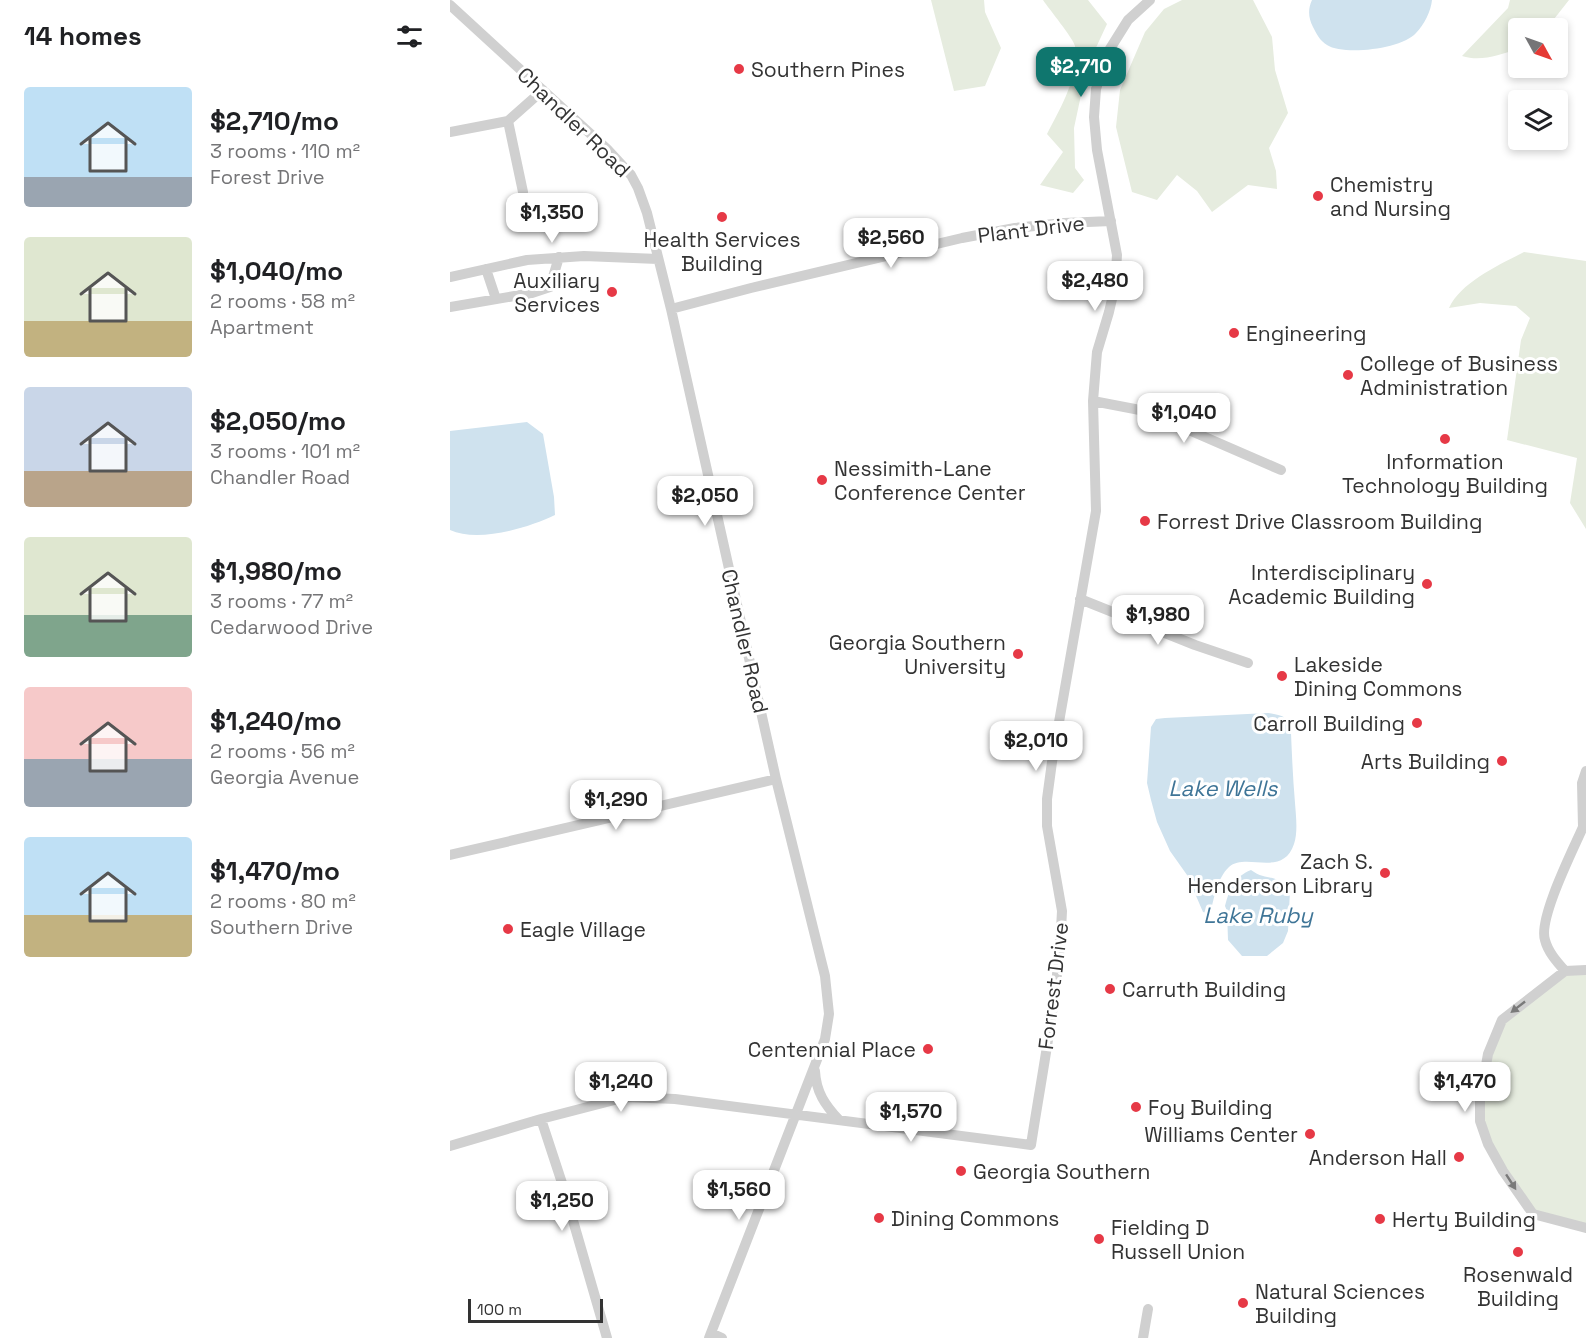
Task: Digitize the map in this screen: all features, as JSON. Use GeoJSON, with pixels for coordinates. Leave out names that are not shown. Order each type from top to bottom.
{"type":"FeatureCollection","features":[{"type":"Feature","properties":{"kind":"street","name":"Forrest Drive"},"geometry":{"type":"LineString","coordinates":[[839,1120],[1031,1145],[1060,955],[1062,911],[1047,826],[1047,799],[1096,511],[1093,400],[1097,352],[1115,286],[1117,255],[1097,150],[1094,117],[1096,89],[1107,52],[1128,20],[1150,0]]}},
{"type":"Feature","properties":{"kind":"street","name":"Chandler Road"},"geometry":{"type":"LineString","coordinates":[[450,5],[607,149],[631,175],[647,213],[671,309],[776,779],[826,983],[829,1014],[825,1039],[794,1114],[710,1336]]}},
{"type":"Feature","properties":{"kind":"street"},"geometry":{"type":"LineString","coordinates":[[450,132],[508,121],[543,90]]}},
{"type":"Feature","properties":{"kind":"street"},"geometry":{"type":"LineString","coordinates":[[508,121],[524,192]]}},
{"type":"Feature","properties":{"kind":"street","name":"Plant Drive"},"geometry":{"type":"LineString","coordinates":[[671,309],[962,238],[1015,228],[1111,221]]}},
{"type":"Feature","properties":{"kind":"street"},"geometry":{"type":"LineString","coordinates":[[450,277],[527,260],[584,256],[658,260]]}},
{"type":"Feature","properties":{"kind":"street"},"geometry":{"type":"LineString","coordinates":[[450,307],[532,293],[550,287],[560,258]]}},
{"type":"Feature","properties":{"kind":"street"},"geometry":{"type":"LineString","coordinates":[[486,269],[496,299]]}},
{"type":"Feature","properties":{"kind":"street"},"geometry":{"type":"LineString","coordinates":[[1093,400],[1144,411],[1281,470]]}},
{"type":"Feature","properties":{"kind":"street"},"geometry":{"type":"LineString","coordinates":[[1080,599],[1195,645],[1248,663]]}},
{"type":"Feature","properties":{"kind":"street"},"geometry":{"type":"LineString","coordinates":[[1565,971],[1554,958],[1544,939],[1545,926],[1550,904],[1584,825],[1582,783],[1586,771]]}},
{"type":"Feature","properties":{"kind":"street"},"geometry":{"type":"LineString","coordinates":[[450,855],[776,779]]}},
{"type":"Feature","properties":{"kind":"street"},"geometry":{"type":"LineString","coordinates":[[1586,970],[1565,971],[1502,1020],[1488,1054],[1480,1099],[1480,1121],[1488,1144],[1503,1171],[1533,1214],[1586,1228]]}},
{"type":"Feature","properties":{"kind":"street"},"geometry":{"type":"LineString","coordinates":[[814,1069],[819,1093],[839,1120]]}},
{"type":"Feature","properties":{"kind":"street"},"geometry":{"type":"LineString","coordinates":[[450,1146],[626,1097],[675,1099],[839,1120]]}},
{"type":"Feature","properties":{"kind":"street"},"geometry":{"type":"LineString","coordinates":[[542,1119],[607,1338]]}},
{"type":"Feature","properties":{"kind":"street"},"geometry":{"type":"LineString","coordinates":[[1143,1338],[1148,1309]]}},
{"type":"Feature","properties":{"kind":"street"},"geometry":{"type":"LineString","coordinates":[[710,1336],[722,1338]]}},
{"type":"Feature","properties":{"kind":"shaded area"},"geometry":{"type":"Polygon","coordinates":[[[931,0],[984,0],[985,12],[1001,48],[985,86],[954,91],[931,0]]]}},
{"type":"Feature","properties":{"kind":"shaded area"},"geometry":{"type":"Polygon","coordinates":[[[1043,0],[1088,0],[1107,24],[1087,67],[1074,128],[1075,168],[1084,180],[1073,193],[1040,185],[1063,152],[1047,134],[1068,92],[1076,57],[1073,42],[1043,0]]]}},
{"type":"Feature","properties":{"kind":"shaded area"},"geometry":{"type":"Polygon","coordinates":[[[1182,0],[1253,0],[1272,37],[1275,70],[1288,113],[1269,148],[1276,171],[1277,189],[1248,185],[1212,212],[1197,191],[1177,175],[1157,200],[1132,192],[1116,127],[1120,90],[1145,32],[1164,9],[1182,0]]]}},
{"type":"Feature","properties":{"kind":"shaded area"},"geometry":{"type":"Polygon","coordinates":[[[1510,0],[1569,0],[1555,18],[1508,18],[1508,52],[1483,58],[1462,56],[1508,8],[1510,0]]]}},
{"type":"Feature","properties":{"kind":"shaded area"},"geometry":{"type":"Polygon","coordinates":[[[1524,252],[1586,261],[1586,529],[1570,503],[1577,458],[1507,440],[1521,340],[1530,318],[1516,306],[1480,303],[1449,308],[1471,282],[1524,252]]]}},
{"type":"Feature","properties":{"kind":"shaded area"},"geometry":{"type":"Polygon","coordinates":[[[1586,970],[1586,1228],[1533,1214],[1488,1144],[1480,1099],[1502,1020],[1565,971],[1586,970]]]}},
{"type":"Feature","properties":{"kind":"water"},"geometry":{"type":"Polygon","coordinates":[[[1312,0],[1432,0],[1424,22],[1409,39],[1386,47],[1346,50],[1327,45],[1315,32],[1309,10],[1312,0]]]}},
{"type":"Feature","properties":{"kind":"water"},"geometry":{"type":"Polygon","coordinates":[[[527,422],[543,434],[555,515],[531,525],[503,532],[474,535],[450,530],[450,431],[527,422]]]}},
{"type":"Feature","properties":{"kind":"water","name":"Lake Wells"},"geometry":{"type":"Polygon","coordinates":[[[1268,713],[1284,718],[1291,733],[1296,824],[1294,844],[1289,854],[1282,860],[1264,863],[1236,863],[1229,867],[1219,883],[1210,914],[1203,912],[1187,875],[1170,851],[1157,822],[1147,783],[1151,727],[1156,719],[1268,713]]]}},
{"type":"Feature","properties":{"kind":"water","name":"Lake Ruby"},"geometry":{"type":"Polygon","coordinates":[[[1251,870],[1280,881],[1290,891],[1288,931],[1283,943],[1267,956],[1242,956],[1228,940],[1225,906],[1237,880],[1251,870]]]}},
{"type":"Feature","properties":{"kind":"place","name":"Southern Pines"},"geometry":{"type":"Point","coordinates":[739,69]}},
{"type":"Feature","properties":{"kind":"place","name":"Chemistry and Nursing"},"geometry":{"type":"Point","coordinates":[1318,196]}},
{"type":"Feature","properties":{"kind":"place","name":"Health Services Building"},"geometry":{"type":"Point","coordinates":[722,217]}},
{"type":"Feature","properties":{"kind":"place","name":"Auxiliary Services"},"geometry":{"type":"Point","coordinates":[612,292]}},
{"type":"Feature","properties":{"kind":"place","name":"Engineering"},"geometry":{"type":"Point","coordinates":[1234,333]}},
{"type":"Feature","properties":{"kind":"place","name":"College of Business Administration"},"geometry":{"type":"Point","coordinates":[1348,375]}},
{"type":"Feature","properties":{"kind":"place","name":"Information Technology Building"},"geometry":{"type":"Point","coordinates":[1445,439]}},
{"type":"Feature","properties":{"kind":"place","name":"Nessimith-Lane Conference Center"},"geometry":{"type":"Point","coordinates":[822,480]}},
{"type":"Feature","properties":{"kind":"place","name":"Forrest Drive Classroom Building"},"geometry":{"type":"Point","coordinates":[1145,521]}},
{"type":"Feature","properties":{"kind":"place","name":"Interdisciplinary Academic Building"},"geometry":{"type":"Point","coordinates":[1427,584]}},
{"type":"Feature","properties":{"kind":"place","name":"Georgia Southern University"},"geometry":{"type":"Point","coordinates":[1018,654]}},
{"type":"Feature","properties":{"kind":"place","name":"Lakeside Dining Commons"},"geometry":{"type":"Point","coordinates":[1282,676]}},
{"type":"Feature","properties":{"kind":"place","name":"Carroll Building"},"geometry":{"type":"Point","coordinates":[1417,723]}},
{"type":"Feature","properties":{"kind":"place","name":"Arts Building"},"geometry":{"type":"Point","coordinates":[1502,761]}},
{"type":"Feature","properties":{"kind":"place","name":"Zach S. Henderson Library"},"geometry":{"type":"Point","coordinates":[1385,873]}},
{"type":"Feature","properties":{"kind":"place","name":"Eagle Village"},"geometry":{"type":"Point","coordinates":[508,929]}},
{"type":"Feature","properties":{"kind":"place","name":"Carruth Building"},"geometry":{"type":"Point","coordinates":[1110,989]}},
{"type":"Feature","properties":{"kind":"place","name":"Centennial Place"},"geometry":{"type":"Point","coordinates":[928,1049]}},
{"type":"Feature","properties":{"kind":"place","name":"Foy Building"},"geometry":{"type":"Point","coordinates":[1136,1107]}},
{"type":"Feature","properties":{"kind":"place","name":"Williams Center"},"geometry":{"type":"Point","coordinates":[1310,1134]}},
{"type":"Feature","properties":{"kind":"place","name":"Anderson Hall"},"geometry":{"type":"Point","coordinates":[1459,1157]}},
{"type":"Feature","properties":{"kind":"place","name":"Georgia Southern"},"geometry":{"type":"Point","coordinates":[961,1171]}},
{"type":"Feature","properties":{"kind":"place","name":"Dining Commons"},"geometry":{"type":"Point","coordinates":[879,1218]}},
{"type":"Feature","properties":{"kind":"place","name":"Herty Building"},"geometry":{"type":"Point","coordinates":[1380,1219]}},
{"type":"Feature","properties":{"kind":"place","name":"Fielding D Russell Union"},"geometry":{"type":"Point","coordinates":[1099,1239]}},
{"type":"Feature","properties":{"kind":"place","name":"Rosenwald Building"},"geometry":{"type":"Point","coordinates":[1518,1252]}},
{"type":"Feature","properties":{"kind":"place","name":"Natural Sciences Building"},"geometry":{"type":"Point","coordinates":[1243,1303]}}]}
